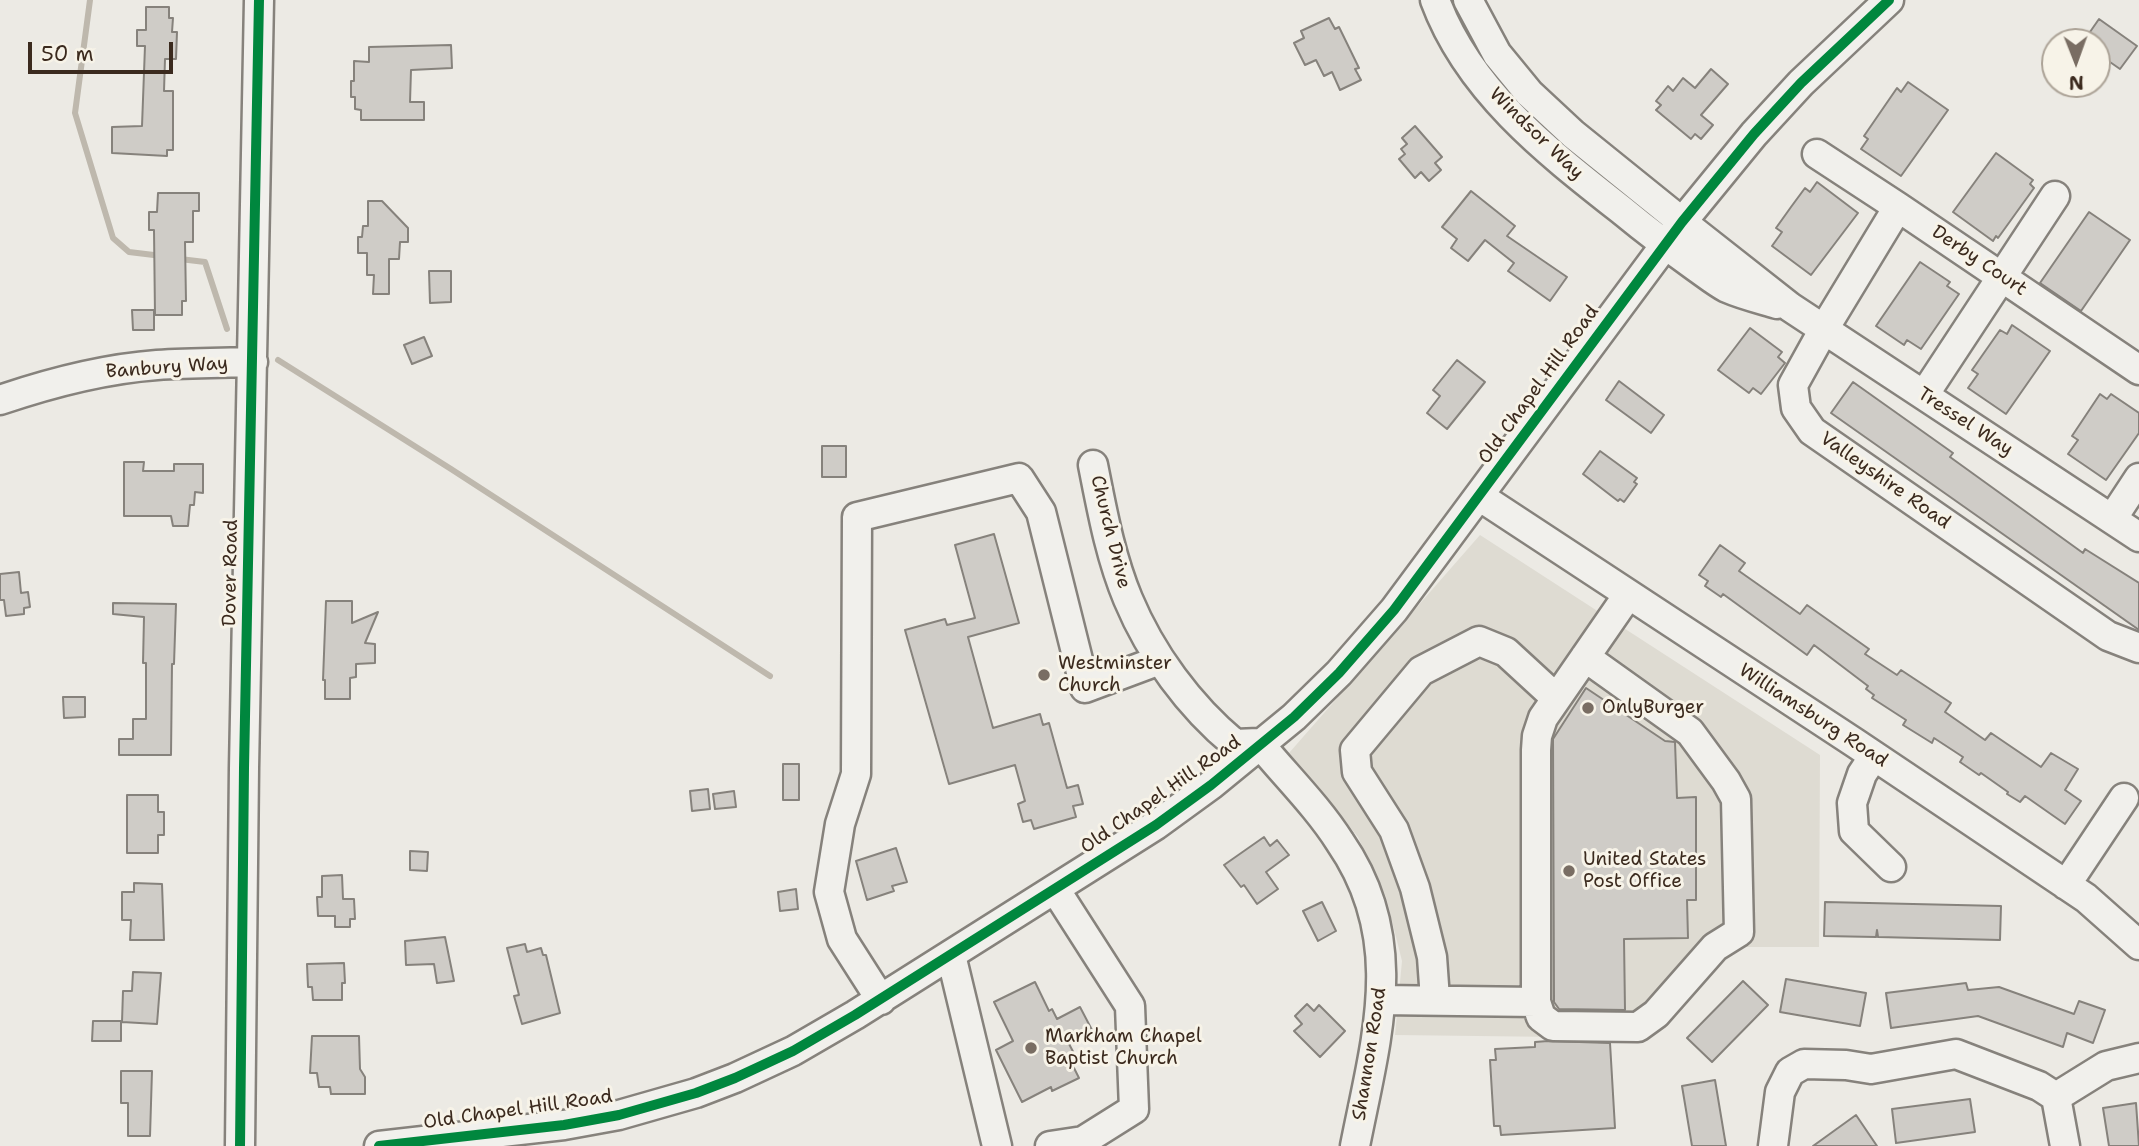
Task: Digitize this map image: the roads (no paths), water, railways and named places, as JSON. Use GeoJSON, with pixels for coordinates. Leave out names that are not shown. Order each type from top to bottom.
{"type":"FeatureCollection","features":[{"type":"Feature","properties":{"kind":"street","name":"Dover Road"},"geometry":{"type":"LineString","coordinates":[[240,1146],[244,754],[259,0]]}},
{"type":"Feature","properties":{"kind":"street","name":"Windsor Way"},"geometry":{"type":"LineString","coordinates":[[1435,0],[1443,22],[1470,67],[1507,112],[1554,158],[1665,245]]}},
{"type":"Feature","properties":{"kind":"street","name":"Windsor Way"},"geometry":{"type":"LineString","coordinates":[[1468,0],[1497,54],[1529,93],[1573,134],[1682,222]]}},
{"type":"Feature","properties":{"kind":"street","name":"Old Chapel Hill Road"},"geometry":{"type":"LineString","coordinates":[[379,1146],[564,1125],[619,1115],[696,1093],[793,1051],[881,1000],[1156,825],[1261,746],[1339,673],[1394,610],[1682,222],[1754,134],[1801,83],[1889,0]]}},
{"type":"Feature","properties":{"kind":"street","name":"Derby Court"},"geometry":{"type":"LineString","coordinates":[[1817,155],[2139,370]]}},
{"type":"Feature","properties":{"kind":"street"},"geometry":{"type":"LineString","coordinates":[[1924,395],[2055,196]]}},
{"type":"Feature","properties":{"kind":"street","name":"Valleyshire Road"},"geometry":{"type":"LineString","coordinates":[[1898,207],[1793,385],[1796,408],[1812,431],[2108,636],[2139,648]]}},
{"type":"Feature","properties":{"kind":"street","name":"Tressel Way"},"geometry":{"type":"LineString","coordinates":[[1682,222],[1790,307],[2139,537]]}},
{"type":"Feature","properties":{"kind":"street","name":"Tressel Way"},"geometry":{"type":"LineString","coordinates":[[1665,245],[1724,287],[1790,307]]}},
{"type":"Feature","properties":{"kind":"street","name":"Banbury Way"},"geometry":{"type":"LineString","coordinates":[[0,400],[95,374],[155,365],[253,362]]}},
{"type":"Feature","properties":{"kind":"street","name":"Church Drive"},"geometry":{"type":"LineString","coordinates":[[1093,465],[1104,519],[1124,588],[1160,660],[1213,726],[1228,739],[1235,744],[1259,743],[1261,746]]}},
{"type":"Feature","properties":{"kind":"street"},"geometry":{"type":"LineString","coordinates":[[881,1000],[842,939],[830,892],[839,824],[856,774],[857,517],[1019,478],[1041,512],[1085,688],[1160,660]]}},
{"type":"Feature","properties":{"kind":"street"},"geometry":{"type":"LineString","coordinates":[[2112,519],[2139,478]]}},
{"type":"Feature","properties":{"kind":"street","name":"Williamsburg Road"},"geometry":{"type":"LineString","coordinates":[[1479,496],[2086,898],[2139,945]]}},
{"type":"Feature","properties":{"kind":"street"},"geometry":{"type":"LineString","coordinates":[[1585,657],[1690,732],[1736,799],[1739,932],[1715,947],[1656,1014],[1638,1027],[1553,1026],[1541,1017],[1536,1002],[1539,724],[1556,698],[1628,595]]}},
{"type":"Feature","properties":{"kind":"street"},"geometry":{"type":"LineString","coordinates":[[1435,999],[1433,957],[1415,888],[1394,830],[1357,772],[1355,750],[1421,671],[1479,641],[1506,652],[1556,698]]}},
{"type":"Feature","properties":{"kind":"street","name":"Shannon Road"},"geometry":{"type":"LineString","coordinates":[[1261,746],[1342,844],[1359,873],[1374,919],[1381,952],[1381,1000],[1355,1146]]}},
{"type":"Feature","properties":{"kind":"street"},"geometry":{"type":"LineString","coordinates":[[1874,756],[1863,774],[1852,803],[1854,831],[1891,867]]}},
{"type":"Feature","properties":{"kind":"street"},"geometry":{"type":"LineString","coordinates":[[2066,885],[2124,798]]}},
{"type":"Feature","properties":{"kind":"street"},"geometry":{"type":"LineString","coordinates":[[1050,1146],[1083,1141],[1133,1109],[1130,1006],[1055,889]]}},
{"type":"Feature","properties":{"kind":"street"},"geometry":{"type":"LineString","coordinates":[[951,955],[997,1146]]}},
{"type":"Feature","properties":{"kind":"street"},"geometry":{"type":"LineString","coordinates":[[1381,1000],[1536,1002]]}},
{"type":"Feature","properties":{"kind":"street"},"geometry":{"type":"LineString","coordinates":[[1773,1146],[1780,1092],[1790,1072],[1804,1064],[1846,1065],[1871,1069],[1956,1054],[2039,1086],[2056,1097],[2065,1146]]}},
{"type":"Feature","properties":{"kind":"street"},"geometry":{"type":"LineString","coordinates":[[2056,1097],[2106,1066],[2139,1058]]}},
{"type":"Feature","properties":{"kind":"waterway"},"geometry":{"type":"LineString","coordinates":[[90,0],[75,113],[113,238],[129,252],[162,256]]}},
{"type":"Feature","properties":{"kind":"waterway"},"geometry":{"type":"LineString","coordinates":[[180,259],[205,262],[227,329]]}},
{"type":"Feature","properties":{"kind":"waterway"},"geometry":{"type":"LineString","coordinates":[[278,360],[770,676]]}},
{"type":"Feature","properties":{"kind":"place","name":"Westminster Church"},"geometry":{"type":"Point","coordinates":[1044,675]}},
{"type":"Feature","properties":{"kind":"place","name":"OnlyBurger"},"geometry":{"type":"Point","coordinates":[1588,708]}},
{"type":"Feature","properties":{"kind":"place","name":"United States Post Office"},"geometry":{"type":"Point","coordinates":[1569,871]}},
{"type":"Feature","properties":{"kind":"place","name":"Markham Chapel Baptist Church"},"geometry":{"type":"Point","coordinates":[1031,1048]}}]}
